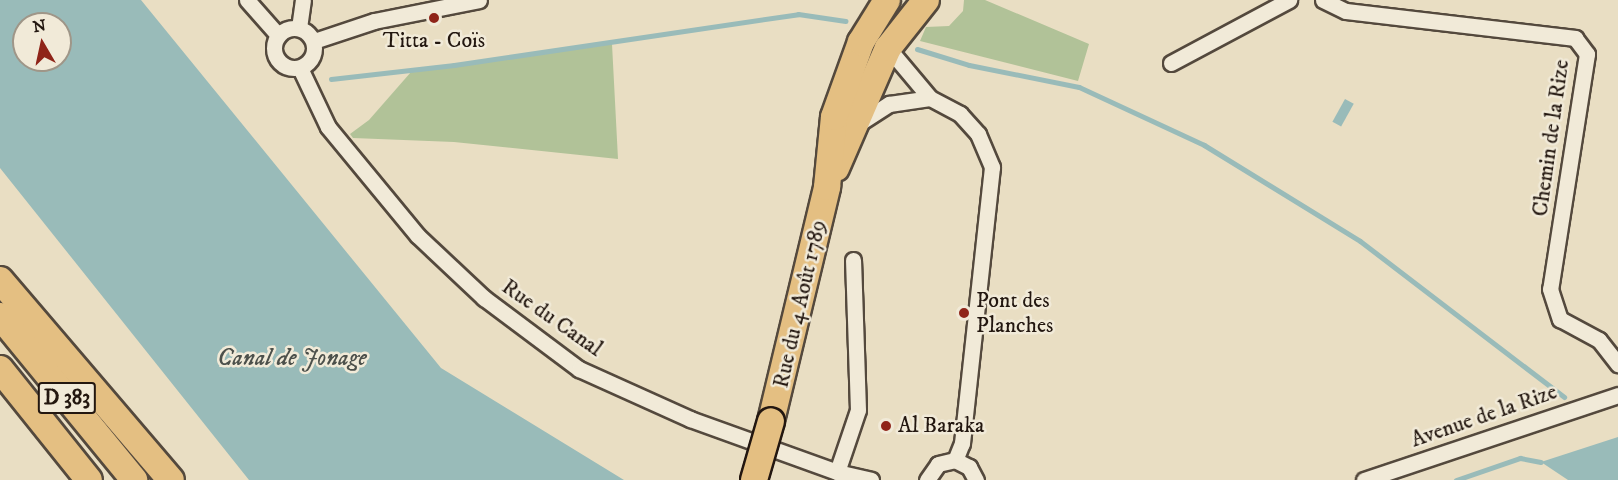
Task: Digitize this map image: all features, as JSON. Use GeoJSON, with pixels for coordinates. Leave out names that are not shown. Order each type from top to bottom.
{"type":"FeatureCollection","features":[{"type":"Feature","properties":{"kind":"main road","name":"Rue du 4 Août 1789"},"geometry":{"type":"LineString","coordinates":[[754,480],[771,421],[827,187],[834,117],[868,30],[887,0]]}},
{"type":"Feature","properties":{"kind":"main road","name":"Rue du 4 Août 1789"},"geometry":{"type":"LineString","coordinates":[[827,187],[892,43],[926,0]]}},
{"type":"Feature","properties":{"kind":"main road"},"geometry":{"type":"LineString","coordinates":[[0,280],[171,480]]}},
{"type":"Feature","properties":{"kind":"main road","name":"D 383"},"geometry":{"type":"LineString","coordinates":[[0,316],[134,480]]}},
{"type":"Feature","properties":{"kind":"main road","name":"D 383"},"geometry":{"type":"LineString","coordinates":[[0,369],[89,480]]}},
{"type":"Feature","properties":{"kind":"street"},"geometry":{"type":"LineString","coordinates":[[247,0],[278,35]]}},
{"type":"Feature","properties":{"kind":"street"},"geometry":{"type":"LineString","coordinates":[[299,28],[303,0]]}},
{"type":"Feature","properties":{"kind":"street"},"geometry":{"type":"LineString","coordinates":[[314,41],[374,21],[479,0]]}},
{"type":"Feature","properties":{"kind":"street"},"geometry":{"type":"LineString","coordinates":[[1171,63],[1289,0]]}},
{"type":"Feature","properties":{"kind":"street","name":"Chemin de la Rize"},"geometry":{"type":"LineString","coordinates":[[1323,0],[1346,11],[1575,38],[1587,54],[1550,289],[1560,319],[1599,340],[1618,364]]}},
{"type":"Feature","properties":{"kind":"street"},"geometry":{"type":"LineString","coordinates":[[288,28],[299,28],[314,41],[315,52],[300,68],[281,63],[274,44],[278,35],[288,28]]}},
{"type":"Feature","properties":{"kind":"street"},"geometry":{"type":"LineString","coordinates":[[892,43],[930,98],[960,114],[978,134],[992,168],[962,443],[955,460]]}},
{"type":"Feature","properties":{"kind":"street","name":"Rue du Canal"},"geometry":{"type":"LineString","coordinates":[[300,68],[328,127],[418,236],[484,298],[579,369],[690,419],[837,472],[871,480]]}},
{"type":"Feature","properties":{"kind":"street"},"geometry":{"type":"LineString","coordinates":[[855,126],[889,104],[930,98]]}},
{"type":"Feature","properties":{"kind":"street"},"geometry":{"type":"LineString","coordinates":[[837,472],[858,410],[853,260]]}},
{"type":"Feature","properties":{"kind":"street","name":"Avenue de la Rize"},"geometry":{"type":"LineString","coordinates":[[1364,480],[1618,395]]}},
{"type":"Feature","properties":{"kind":"street"},"geometry":{"type":"LineString","coordinates":[[927,480],[938,464],[955,460],[969,467],[976,480]]}},
{"type":"Feature","properties":{"kind":"green space"},"geometry":{"type":"Polygon","coordinates":[[[964,0],[985,0],[1089,44],[1078,81],[920,41],[926,27],[949,26],[963,11],[964,0]]]}},
{"type":"Feature","properties":{"kind":"green space"},"geometry":{"type":"Polygon","coordinates":[[[612,44],[618,159],[454,142],[353,138],[350,134],[369,120],[411,72],[612,44]]]}},
{"type":"Feature","properties":{"kind":"water","name":"Canal de Jonage"},"geometry":{"type":"Polygon","coordinates":[[[0,0],[141,0],[441,368],[624,480],[249,480],[0,168],[0,0]]]}},
{"type":"Feature","properties":{"kind":"water"},"geometry":{"type":"Polygon","coordinates":[[[1345,99],[1354,104],[1341,127],[1332,122],[1345,99]]]}},
{"type":"Feature","properties":{"kind":"water"},"geometry":{"type":"Polygon","coordinates":[[[1618,437],[1618,480],[1568,480],[1541,462],[1618,437]]]}},
{"type":"Feature","properties":{"kind":"waterway"},"geometry":{"type":"LineString","coordinates":[[331,79],[454,65],[798,14],[845,21]]}},
{"type":"Feature","properties":{"kind":"waterway"},"geometry":{"type":"LineString","coordinates":[[917,49],[969,65],[1079,87],[1204,145],[1360,241],[1564,397]]}},
{"type":"Feature","properties":{"kind":"waterway"},"geometry":{"type":"LineString","coordinates":[[1456,480],[1520,458],[1541,462]]}},
{"type":"Feature","properties":{"kind":"place","name":"Titta - Coïs"},"geometry":{"type":"Point","coordinates":[434,18]}},
{"type":"Feature","properties":{"kind":"place","name":"Pont des Planches"},"geometry":{"type":"Point","coordinates":[964,313]}},
{"type":"Feature","properties":{"kind":"place","name":"Al Baraka"},"geometry":{"type":"Point","coordinates":[886,426]}}]}
